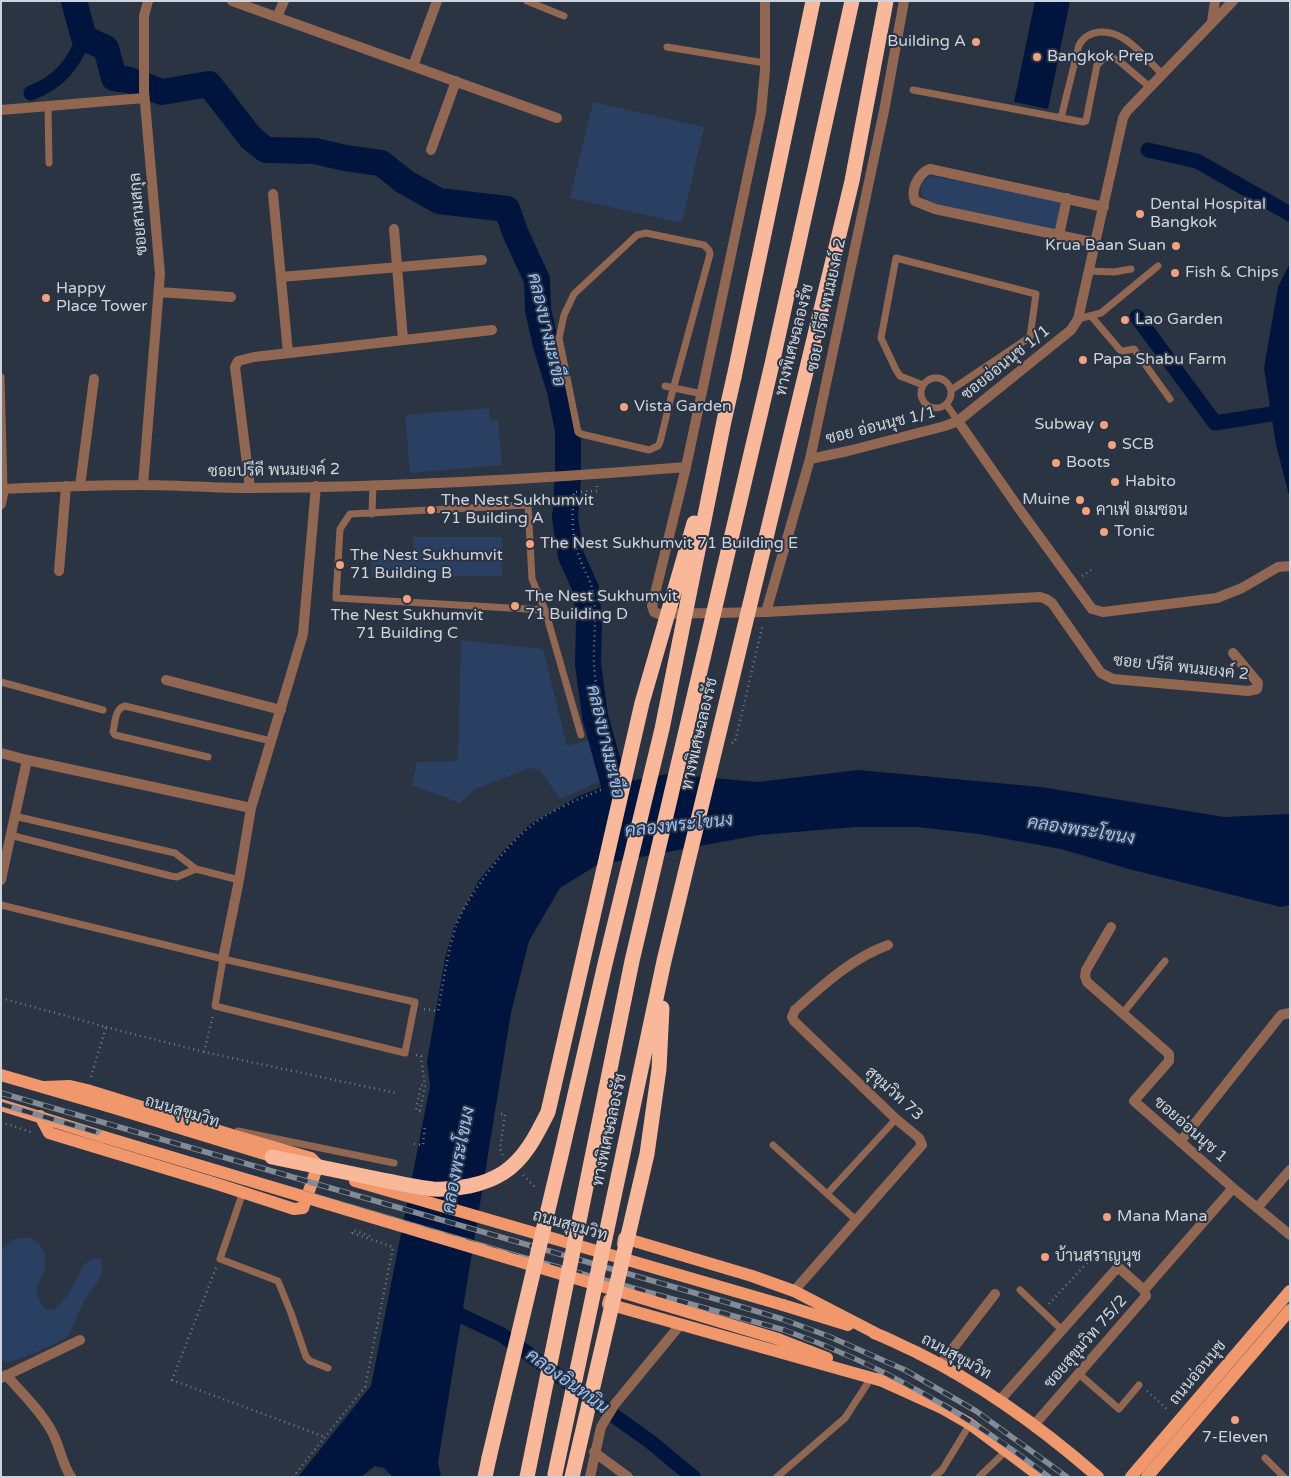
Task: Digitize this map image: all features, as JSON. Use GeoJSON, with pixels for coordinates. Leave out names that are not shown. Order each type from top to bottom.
{"type":"FeatureCollection","features":[{"type":"Feature","properties":{"kind":"highway"},"geometry":{"type":"LineString","coordinates":[[485,1477],[662,729],[724,421],[813,1]]}},
{"type":"Feature","properties":{"kind":"highway","name":"ทางพิเศษฉลองรัช"},"geometry":{"type":"LineString","coordinates":[[527,1477],[632,961],[772,364],[852,1]]}},
{"type":"Feature","properties":{"kind":"highway","name":"ทางพิเศษฉลองรัช"},"geometry":{"type":"LineString","coordinates":[[554,1477],[664,961],[852,181],[886,1]]}},
{"type":"Feature","properties":{"kind":"highway"},"geometry":{"type":"LineString","coordinates":[[272,1157],[433,1189],[452,1188],[487,1181],[505,1172],[520,1158],[534,1140],[548,1112],[642,703],[724,421]]}},
{"type":"Feature","properties":{"kind":"highway"},"geometry":{"type":"LineString","coordinates":[[572,1477],[647,1154],[659,1069],[664,961]]}},
{"type":"Feature","properties":{"kind":"main road","name":"ถนนสุขุมวิท"},"geometry":{"type":"LineString","coordinates":[[1,1075],[272,1157],[783,1305],[881,1336],[941,1364],[1000,1400],[1035,1424],[1098,1477]]}},
{"type":"Feature","properties":{"kind":"main road"},"geometry":{"type":"LineString","coordinates":[[40,1116],[49,1133],[294,1209],[302,1208],[318,1165],[311,1158],[87,1090],[70,1086],[44,1087]]}},
{"type":"Feature","properties":{"kind":"main road"},"geometry":{"type":"LineString","coordinates":[[1,1105],[778,1338],[886,1382],[942,1408],[970,1424],[1041,1477]]}},
{"type":"Feature","properties":{"kind":"main road"},"geometry":{"type":"LineString","coordinates":[[881,1336],[794,1291],[752,1276],[624,1238],[608,1304],[886,1382]]}},
{"type":"Feature","properties":{"kind":"main road","name":"ถนนอ่อนนุช"},"geometry":{"type":"LineString","coordinates":[[1131,1477],[1290,1291]]}},
{"type":"Feature","properties":{"kind":"main road","name":"ถนนอ่อนนุช"},"geometry":{"type":"LineString","coordinates":[[1147,1477],[1290,1310]]}},
{"type":"Feature","properties":{"kind":"street","name":"ซอยสามสกุล"},"geometry":{"type":"LineString","coordinates":[[143,485],[160,274],[143,76],[144,16],[148,1]]}},
{"type":"Feature","properties":{"kind":"street"},"geometry":{"type":"LineString","coordinates":[[232,1],[557,118]]}},
{"type":"Feature","properties":{"kind":"street"},"geometry":{"type":"LineString","coordinates":[[278,17],[284,1]]}},
{"type":"Feature","properties":{"kind":"street"},"geometry":{"type":"LineString","coordinates":[[413,66],[438,1]]}},
{"type":"Feature","properties":{"kind":"street","name":"ซอย ปรีดี พนมยงค์ 2"},"geometry":{"type":"LineString","coordinates":[[765,1],[765,63],[761,113],[686,467],[652,606],[654,612],[658,614],[766,612],[1046,598],[1101,673],[1113,679],[1248,691],[1257,689],[1258,683],[1233,653]]}},
{"type":"Feature","properties":{"kind":"street","name":"ซอย ปรีดี พนมยงค์ 2"},"geometry":{"type":"LineString","coordinates":[[766,612],[810,459],[884,111],[904,1]]}},
{"type":"Feature","properties":{"kind":"street"},"geometry":{"type":"LineString","coordinates":[[1212,22],[1215,1]]}},
{"type":"Feature","properties":{"kind":"street","name":"ซอยอ่อนนุช 1/1"},"geometry":{"type":"LineString","coordinates":[[1233,1],[1127,111],[1123,118],[1078,319],[1071,330],[958,421],[1020,510],[1092,609],[1096,611],[1103,612],[1217,598],[1242,588],[1278,567],[1290,566]]}},
{"type":"Feature","properties":{"kind":"street"},"geometry":{"type":"LineString","coordinates":[[431,150],[456,81]]}},
{"type":"Feature","properties":{"kind":"street"},"geometry":{"type":"LineString","coordinates":[[1,110],[48,107],[144,94]]}},
{"type":"Feature","properties":{"kind":"street"},"geometry":{"type":"LineString","coordinates":[[1096,243],[935,209],[919,204],[914,201],[913,197],[918,177],[924,171],[930,169],[1104,206]]}},
{"type":"Feature","properties":{"kind":"street"},"geometry":{"type":"LineString","coordinates":[[273,194],[288,353]]}},
{"type":"Feature","properties":{"kind":"street"},"geometry":{"type":"LineString","coordinates":[[1059,235],[1067,198]]}},
{"type":"Feature","properties":{"kind":"street"},"geometry":{"type":"LineString","coordinates":[[394,229],[403,340]]}},
{"type":"Feature","properties":{"kind":"street"},"geometry":{"type":"LineString","coordinates":[[281,277],[482,260]]}},
{"type":"Feature","properties":{"kind":"street"},"geometry":{"type":"LineString","coordinates":[[159,292],[231,297]]}},
{"type":"Feature","properties":{"kind":"street"},"geometry":{"type":"LineString","coordinates":[[250,488],[234,367],[238,361],[254,356],[492,330]]}},
{"type":"Feature","properties":{"kind":"street"},"geometry":{"type":"LineString","coordinates":[[80,486],[94,379]]}},
{"type":"Feature","properties":{"kind":"street","name":"ซอย อ่อนนุช 1/1"},"geometry":{"type":"LineString","coordinates":[[810,459],[880,443],[958,421]]}},
{"type":"Feature","properties":{"kind":"street","name":"ซอยปรีดี พนมยงค์ 2"},"geometry":{"type":"LineString","coordinates":[[3,489],[143,485],[250,488],[316,486],[546,478],[686,467]]}},
{"type":"Feature","properties":{"kind":"street"},"geometry":{"type":"LineString","coordinates":[[59,571],[66,486]]}},
{"type":"Feature","properties":{"kind":"street"},"geometry":{"type":"LineString","coordinates":[[223,959],[251,808],[303,634],[316,486]]}},
{"type":"Feature","properties":{"kind":"street"},"geometry":{"type":"LineString","coordinates":[[1,504],[3,489]]}},
{"type":"Feature","properties":{"kind":"street"},"geometry":{"type":"LineString","coordinates":[[166,680],[281,710]]}},
{"type":"Feature","properties":{"kind":"street"},"geometry":{"type":"LineString","coordinates":[[1,753],[251,808]]}},
{"type":"Feature","properties":{"kind":"street"},"geometry":{"type":"LineString","coordinates":[[1,880],[27,760]]}},
{"type":"Feature","properties":{"kind":"street","name":"ซอยอ่อนนุช 1"},"geometry":{"type":"LineString","coordinates":[[1111,926],[1086,970],[1086,982],[1169,1054],[1169,1061],[1134,1101],[1290,1235]]}},
{"type":"Feature","properties":{"kind":"street","name":"สุขุมวิท 73"},"geometry":{"type":"LineString","coordinates":[[794,1291],[922,1146],[919,1138],[896,1119],[794,1021],[792,1016],[795,1010],[829,980],[852,963],[888,945]]}},
{"type":"Feature","properties":{"kind":"street"},"geometry":{"type":"LineString","coordinates":[[1180,1142],[1281,1015],[1290,1013]]}},
{"type":"Feature","properties":{"kind":"street"},"geometry":{"type":"LineString","coordinates":[[1258,1208],[1290,1170]]}},
{"type":"Feature","properties":{"kind":"street","name":"ซอยสุขุมวิท 75/2"},"geometry":{"type":"LineString","coordinates":[[1035,1424],[1146,1296],[1144,1290],[1233,1188]]}},
{"type":"Feature","properties":{"kind":"street"},"geometry":{"type":"LineString","coordinates":[[1000,1400],[1118,1267],[1144,1290]]}},
{"type":"Feature","properties":{"kind":"street"},"geometry":{"type":"LineString","coordinates":[[941,1364],[995,1294]]}},
{"type":"Feature","properties":{"kind":"street"},"geometry":{"type":"LineString","coordinates":[[590,1477],[601,1427],[615,1404],[680,1324]]}},
{"type":"Feature","properties":{"kind":"street"},"geometry":{"type":"LineString","coordinates":[[71,1477],[64,1466],[52,1431],[45,1420],[4,1376],[80,1340]]}},
{"type":"Feature","properties":{"kind":"street"},"geometry":{"type":"LineString","coordinates":[[594,1452],[628,1477]]}},
{"type":"Feature","properties":{"kind":"lane"},"geometry":{"type":"LineString","coordinates":[[527,1],[564,16]]}},
{"type":"Feature","properties":{"kind":"lane"},"geometry":{"type":"LineString","coordinates":[[1061,118],[1079,45],[1084,37],[1091,33],[1112,33],[1126,40],[1163,74]]}},
{"type":"Feature","properties":{"kind":"lane"},"geometry":{"type":"LineString","coordinates":[[667,47],[765,63]]}},
{"type":"Feature","properties":{"kind":"lane"},"geometry":{"type":"LineString","coordinates":[[913,90],[1086,122],[1097,65],[1104,58],[1110,57],[1118,60],[1151,88]]}},
{"type":"Feature","properties":{"kind":"lane"},"geometry":{"type":"LineString","coordinates":[[48,107],[48,162]]}},
{"type":"Feature","properties":{"kind":"lane"},"geometry":{"type":"LineString","coordinates":[[646,233],[702,245],[710,252],[674,388],[660,442],[653,449],[581,434],[577,430],[559,338],[564,315],[574,294],[637,236],[646,233]]}},
{"type":"Feature","properties":{"kind":"lane"},"geometry":{"type":"LineString","coordinates":[[923,385],[900,376],[881,338],[896,258],[1036,294],[1030,337],[951,390]]}},
{"type":"Feature","properties":{"kind":"lane"},"geometry":{"type":"LineString","coordinates":[[1078,319],[1101,313],[1158,266]]}},
{"type":"Feature","properties":{"kind":"lane"},"geometry":{"type":"LineString","coordinates":[[1089,271],[1114,272],[1131,269]]}},
{"type":"Feature","properties":{"kind":"lane"},"geometry":{"type":"LineString","coordinates":[[1091,316],[1120,350],[1134,349],[1170,399]]}},
{"type":"Feature","properties":{"kind":"lane"},"geometry":{"type":"LineString","coordinates":[[1,377],[3,489]]}},
{"type":"Feature","properties":{"kind":"lane"},"geometry":{"type":"LineString","coordinates":[[936,377],[946,381],[951,390],[951,395],[946,404],[942,407],[932,407],[924,402],[921,394],[923,385],[931,378],[936,377]]}},
{"type":"Feature","properties":{"kind":"lane"},"geometry":{"type":"LineString","coordinates":[[665,386],[702,394]]}},
{"type":"Feature","properties":{"kind":"lane"},"geometry":{"type":"LineString","coordinates":[[946,404],[958,421]]}},
{"type":"Feature","properties":{"kind":"lane"},"geometry":{"type":"LineString","coordinates":[[372,514],[373,484]]}},
{"type":"Feature","properties":{"kind":"lane"},"geometry":{"type":"LineString","coordinates":[[545,610],[336,598],[340,529],[350,514],[528,505],[532,579],[545,610],[581,735]]}},
{"type":"Feature","properties":{"kind":"lane"},"geometry":{"type":"LineString","coordinates":[[1,682],[103,710]]}},
{"type":"Feature","properties":{"kind":"lane"},"geometry":{"type":"LineString","coordinates":[[208,757],[115,735],[113,732],[118,710],[125,706],[271,741]]}},
{"type":"Feature","properties":{"kind":"lane"},"geometry":{"type":"LineString","coordinates":[[14,816],[175,852],[196,869],[239,880]]}},
{"type":"Feature","properties":{"kind":"lane"},"geometry":{"type":"LineString","coordinates":[[10,835],[171,876],[178,877],[196,869]]}},
{"type":"Feature","properties":{"kind":"lane"},"geometry":{"type":"LineString","coordinates":[[1,906],[415,1002],[405,1053],[215,1006],[223,959]]}},
{"type":"Feature","properties":{"kind":"lane"},"geometry":{"type":"LineString","coordinates":[[1123,1013],[1165,961]]}},
{"type":"Feature","properties":{"kind":"lane"},"geometry":{"type":"LineString","coordinates":[[827,1194],[896,1119]]}},
{"type":"Feature","properties":{"kind":"lane"},"geometry":{"type":"LineString","coordinates":[[186,1121],[394,1163]]}},
{"type":"Feature","properties":{"kind":"lane"},"geometry":{"type":"LineString","coordinates":[[773,1145],[856,1220]]}},
{"type":"Feature","properties":{"kind":"lane"},"geometry":{"type":"LineString","coordinates":[[243,1192],[220,1259],[278,1281],[292,1313],[306,1357],[314,1363],[328,1368]]}},
{"type":"Feature","properties":{"kind":"lane"},"geometry":{"type":"LineString","coordinates":[[1020,1290],[1062,1330]]}},
{"type":"Feature","properties":{"kind":"lane"},"geometry":{"type":"LineString","coordinates":[[1079,1374],[1119,1408],[1139,1384]]}},
{"type":"Feature","properties":{"kind":"lane"},"geometry":{"type":"LineString","coordinates":[[778,1477],[844,1418],[871,1378]]}},
{"type":"Feature","properties":{"kind":"lane"},"geometry":{"type":"LineString","coordinates":[[934,1477],[942,1470],[970,1424]]}},
{"type":"Feature","properties":{"kind":"lane"},"geometry":{"type":"LineString","coordinates":[[979,1477],[1007,1450]]}},
{"type":"Feature","properties":{"kind":"lane"},"geometry":{"type":"LineString","coordinates":[[1264,1458],[1284,1477]]}},
{"type":"Feature","properties":{"kind":"path"},"geometry":{"type":"LineString","coordinates":[[574,492],[572,518],[578,554],[592,588],[595,621],[594,664],[597,690],[615,765]]}},
{"type":"Feature","properties":{"kind":"path"},"geometry":{"type":"LineString","coordinates":[[1082,576],[1091,570]]}},
{"type":"Feature","properties":{"kind":"path"},"geometry":{"type":"LineString","coordinates":[[436,1011],[438,1011],[447,959],[456,927],[481,882],[531,826],[580,798],[603,789]]}},
{"type":"Feature","properties":{"kind":"path"},"geometry":{"type":"LineString","coordinates":[[1,998],[204,1052],[396,1094]]}},
{"type":"Feature","properties":{"kind":"path"},"geometry":{"type":"LineString","coordinates":[[204,1052],[215,1006]]}},
{"type":"Feature","properties":{"kind":"path"},"geometry":{"type":"LineString","coordinates":[[87,1090],[106,1026]]}},
{"type":"Feature","properties":{"kind":"path"},"geometry":{"type":"LineString","coordinates":[[421,1056],[425,1086],[420,1111],[416,1110],[421,1085],[425,1086]]}},
{"type":"Feature","properties":{"kind":"path"},"geometry":{"type":"LineString","coordinates":[[501,1114],[505,1114],[501,1136]]}},
{"type":"Feature","properties":{"kind":"path"},"geometry":{"type":"LineString","coordinates":[[414,1144],[423,1145],[425,1124]]}},
{"type":"Feature","properties":{"kind":"path"},"geometry":{"type":"LineString","coordinates":[[293,1477],[365,1387],[393,1248],[352,1233],[353,1230],[373,1237]]}},
{"type":"Feature","properties":{"kind":"path"},"geometry":{"type":"LineString","coordinates":[[1043,1311],[1099,1250],[1118,1267]]}},
{"type":"Feature","properties":{"kind":"path"},"geometry":{"type":"LineString","coordinates":[[220,1259],[172,1380],[325,1437]]}},
{"type":"Feature","properties":{"kind":"path"},"geometry":{"type":"LineString","coordinates":[[1139,1384],[1174,1415]]}},
{"type":"Feature","properties":{"kind":"shaded area"},"geometry":{"type":"Polygon","coordinates":[[[593,102],[704,127],[682,223],[570,198],[593,102]]]}},
{"type":"Feature","properties":{"kind":"shaded area"},"geometry":{"type":"Polygon","coordinates":[[[932,176],[1061,202],[1057,231],[927,202],[921,192],[922,180],[932,176]]]}},
{"type":"Feature","properties":{"kind":"shaded area"},"geometry":{"type":"Polygon","coordinates":[[[489,408],[490,421],[498,420],[502,465],[410,473],[405,415],[489,408]]]}},
{"type":"Feature","properties":{"kind":"shaded area"},"geometry":{"type":"Polygon","coordinates":[[[413,537],[502,537],[502,576],[371,577],[371,551],[413,551],[413,537]]]}},
{"type":"Feature","properties":{"kind":"shaded area"},"geometry":{"type":"Polygon","coordinates":[[[461,640],[543,649],[567,746],[592,739],[603,780],[560,799],[540,770],[530,768],[475,789],[460,803],[412,785],[417,762],[458,761],[461,640]]]}},
{"type":"Feature","properties":{"kind":"shaded area"},"geometry":{"type":"Polygon","coordinates":[[[26,1237],[39,1244],[44,1252],[46,1262],[37,1294],[40,1303],[47,1310],[54,1310],[63,1300],[87,1262],[101,1259],[101,1273],[84,1301],[71,1331],[65,1338],[16,1360],[6,1361],[1,1360],[1,1250],[14,1239],[26,1237]]]}},
{"type":"Feature","properties":{"kind":"water"},"geometry":{"type":"Polygon","coordinates":[[[1035,1],[1070,1],[1048,109],[1014,102],[1035,1]]]}},
{"type":"Feature","properties":{"kind":"water"},"geometry":{"type":"Polygon","coordinates":[[[1290,263],[1290,499],[1276,445],[1264,368],[1278,287],[1290,263]]]}},
{"type":"Feature","properties":{"kind":"water","name":"คลองพระโขนง"},"geometry":{"type":"Polygon","coordinates":[[[858,770],[1041,787],[1224,817],[1290,814],[1290,905],[1281,907],[1129,869],[1061,849],[979,834],[918,827],[855,827],[759,835],[597,865],[560,888],[529,941],[511,1013],[438,1462],[441,1477],[393,1477],[384,1468],[375,1466],[361,1477],[298,1477],[371,1386],[430,1086],[427,1061],[445,959],[454,927],[479,880],[504,850],[530,824],[579,796],[624,778],[629,781],[668,774],[758,782],[858,770]]]}},
{"type":"Feature","properties":{"kind":"waterway","name":"คลองบางมะเขือ"},"geometry":{"type":"LineString","coordinates":[[74,1],[84,38],[106,48],[114,78],[129,80],[162,92],[209,84],[251,138],[266,150],[315,151],[345,158],[381,163],[405,182],[439,201],[507,209],[515,232],[537,280],[538,310],[560,391],[568,430],[568,477],[565,518],[571,556],[586,589],[589,621],[588,664],[595,716],[623,818]]}},
{"type":"Feature","properties":{"kind":"waterway"},"geometry":{"type":"LineString","coordinates":[[31,93],[50,84],[64,72],[80,48],[84,38]]}},
{"type":"Feature","properties":{"kind":"waterway"},"geometry":{"type":"LineString","coordinates":[[1148,150],[1197,161],[1290,214]]}},
{"type":"Feature","properties":{"kind":"waterway"},"geometry":{"type":"LineString","coordinates":[[1137,317],[1215,423],[1290,411]]}},
{"type":"Feature","properties":{"kind":"waterway","name":"คลองอินทนิน"},"geometry":{"type":"LineString","coordinates":[[443,1307],[502,1335],[652,1443],[693,1477]]}},
{"type":"Feature","properties":{"kind":"railway"},"geometry":{"type":"LineString","coordinates":[[1,1093],[782,1319],[828,1336],[905,1370],[976,1411],[1067,1477]]}},
{"type":"Feature","properties":{"kind":"railway"},"geometry":{"type":"LineString","coordinates":[[1,1104],[507,1253],[784,1330],[855,1359],[922,1393],[1019,1454],[1049,1477]]}},
{"type":"Feature","properties":{"kind":"place","name":"Building A"},"geometry":{"type":"Point","coordinates":[976,42]}},
{"type":"Feature","properties":{"kind":"place","name":"Bangkok Prep"},"geometry":{"type":"Point","coordinates":[1037,57]}},
{"type":"Feature","properties":{"kind":"place","name":"Dental Hospital Bangkok"},"geometry":{"type":"Point","coordinates":[1140,214]}},
{"type":"Feature","properties":{"kind":"place","name":"Krua Baan Suan"},"geometry":{"type":"Point","coordinates":[1176,246]}},
{"type":"Feature","properties":{"kind":"place","name":"Fish & Chips"},"geometry":{"type":"Point","coordinates":[1175,273]}},
{"type":"Feature","properties":{"kind":"place","name":"Happy Place Tower"},"geometry":{"type":"Point","coordinates":[46,298]}},
{"type":"Feature","properties":{"kind":"place","name":"Lao Garden"},"geometry":{"type":"Point","coordinates":[1125,320]}},
{"type":"Feature","properties":{"kind":"place","name":"Papa Shabu Farm"},"geometry":{"type":"Point","coordinates":[1083,360]}},
{"type":"Feature","properties":{"kind":"place","name":"Vista Garden"},"geometry":{"type":"Point","coordinates":[624,407]}},
{"type":"Feature","properties":{"kind":"place","name":"Subway"},"geometry":{"type":"Point","coordinates":[1104,425]}},
{"type":"Feature","properties":{"kind":"place","name":"SCB"},"geometry":{"type":"Point","coordinates":[1112,445]}},
{"type":"Feature","properties":{"kind":"place","name":"Boots"},"geometry":{"type":"Point","coordinates":[1056,463]}},
{"type":"Feature","properties":{"kind":"place","name":"Habito"},"geometry":{"type":"Point","coordinates":[1115,482]}},
{"type":"Feature","properties":{"kind":"place","name":"Muine"},"geometry":{"type":"Point","coordinates":[1080,500]}},
{"type":"Feature","properties":{"kind":"place","name":"The Nest Sukhumvit 71 Building A"},"geometry":{"type":"Point","coordinates":[431,510]}},
{"type":"Feature","properties":{"kind":"place","name":"คาเฟ่ อเมซอน"},"geometry":{"type":"Point","coordinates":[1086,511]}},
{"type":"Feature","properties":{"kind":"place","name":"Tonic"},"geometry":{"type":"Point","coordinates":[1104,532]}},
{"type":"Feature","properties":{"kind":"place","name":"The Nest Sukhumvit 71 Building E"},"geometry":{"type":"Point","coordinates":[530,544]}},
{"type":"Feature","properties":{"kind":"place","name":"The Nest Sukhumvit 71 Building B"},"geometry":{"type":"Point","coordinates":[340,565]}},
{"type":"Feature","properties":{"kind":"place","name":"The Nest Sukhumvit 71 Building C"},"geometry":{"type":"Point","coordinates":[407,599]}},
{"type":"Feature","properties":{"kind":"place","name":"The Nest Sukhumvit 71 Building D"},"geometry":{"type":"Point","coordinates":[515,606]}},
{"type":"Feature","properties":{"kind":"place","name":"Mana Mana"},"geometry":{"type":"Point","coordinates":[1107,1217]}},
{"type":"Feature","properties":{"kind":"place","name":"บ้านสราญนุช"},"geometry":{"type":"Point","coordinates":[1045,1257]}},
{"type":"Feature","properties":{"kind":"place","name":"7-Eleven"},"geometry":{"type":"Point","coordinates":[1235,1420]}}]}
